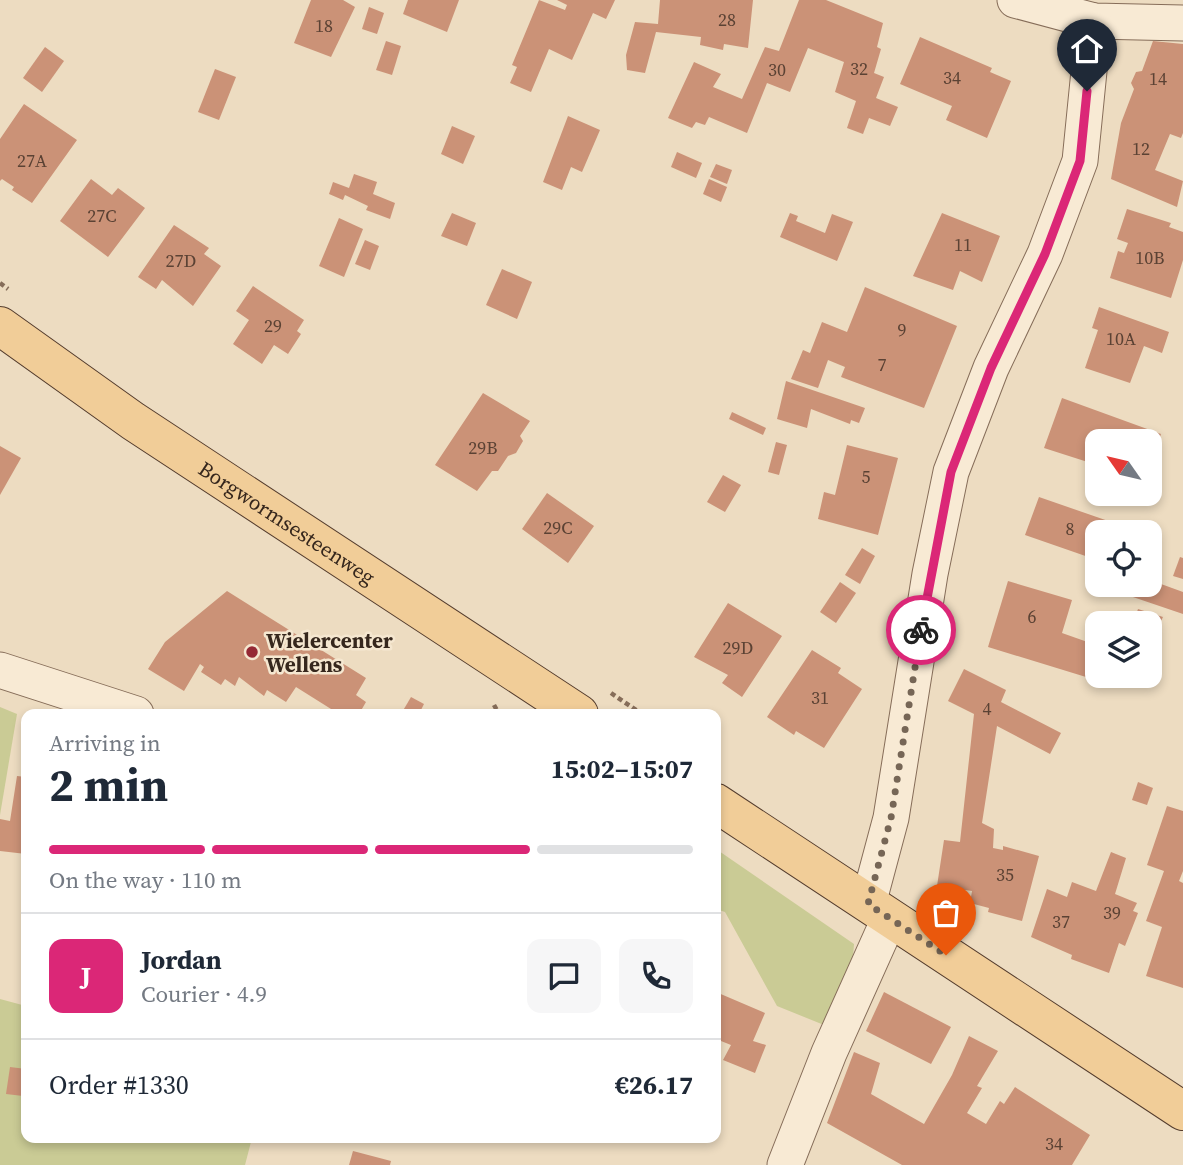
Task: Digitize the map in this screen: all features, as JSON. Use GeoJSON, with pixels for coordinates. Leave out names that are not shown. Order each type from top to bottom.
{"type":"FeatureCollection","features":[{"type":"Feature","properties":{"kind":"main road","name":"Borgwormsesteenweg"},"geometry":{"type":"LineString","coordinates":[[0,326],[132,421],[568,709]]}},
{"type":"Feature","properties":{"kind":"main road"},"geometry":{"type":"LineString","coordinates":[[721,806],[1183,1111]]}},
{"type":"Feature","properties":{"kind":"street"},"geometry":{"type":"LineString","coordinates":[[1015,0],[1094,21],[1183,23]]}},
{"type":"Feature","properties":{"kind":"street"},"geometry":{"type":"LineString","coordinates":[[785,1165],[829,1054],[879,910],[930,574],[951,472],[991,368],[1045,254],[1080,161],[1094,21]]}},
{"type":"Feature","properties":{"kind":"street"},"geometry":{"type":"LineString","coordinates":[[0,670],[121,709]]}},
{"type":"Feature","properties":{"kind":"green space"},"geometry":{"type":"Polygon","coordinates":[[[0,707],[17,714],[0,815],[0,707]]]}},
{"type":"Feature","properties":{"kind":"green space"},"geometry":{"type":"Polygon","coordinates":[[[721,852],[854,944],[852,971],[824,1025],[777,1006],[725,912],[721,911],[721,852]]]}},
{"type":"Feature","properties":{"kind":"green space"},"geometry":{"type":"Polygon","coordinates":[[[0,999],[21,1005],[21,1143],[251,1143],[245,1165],[0,1165],[0,999]]]}},
{"type":"Feature","properties":{"kind":"building"},"geometry":{"type":"Polygon","coordinates":[[[311,0],[343,0],[355,7],[331,57],[294,43],[311,0]]]}},
{"type":"Feature","properties":{"kind":"building"},"geometry":{"type":"Polygon","coordinates":[[[408,0],[459,0],[447,32],[403,14],[408,0]]]}},
{"type":"Feature","properties":{"kind":"building"},"geometry":{"type":"Polygon","coordinates":[[[539,0],[565,10],[567,5],[557,0],[615,0],[606,19],[593,13],[572,60],[549,49],[531,92],[510,83],[517,67],[512,65],[539,0]]]}},
{"type":"Feature","properties":{"kind":"building"},"geometry":{"type":"Polygon","coordinates":[[[660,0],[753,0],[748,48],[724,44],[723,50],[700,45],[701,37],[656,32],[645,73],[627,70],[626,55],[635,22],[658,24],[660,0]]]}},
{"type":"Feature","properties":{"kind":"building"},"geometry":{"type":"Polygon","coordinates":[[[799,0],[826,0],[883,23],[877,47],[881,49],[874,73],[884,77],[876,98],[898,107],[890,126],[869,118],[863,134],[847,128],[856,101],[835,92],[844,62],[808,48],[790,92],[767,83],[747,133],[709,117],[705,125],[696,122],[692,128],[668,118],[694,62],[721,74],[713,87],[742,99],[765,47],[779,51],[799,0]]]}},
{"type":"Feature","properties":{"kind":"building"},"geometry":{"type":"Polygon","coordinates":[[[369,7],[384,13],[377,34],[362,29],[369,7]]]}},
{"type":"Feature","properties":{"kind":"building"},"geometry":{"type":"Polygon","coordinates":[[[920,37],[992,68],[990,72],[1011,81],[987,138],[946,120],[952,106],[900,84],[920,37]]]}},
{"type":"Feature","properties":{"kind":"building"},"geometry":{"type":"Polygon","coordinates":[[[386,41],[401,46],[392,75],[376,70],[386,41]]]}},
{"type":"Feature","properties":{"kind":"building"},"geometry":{"type":"Polygon","coordinates":[[[1153,41],[1183,44],[1183,133],[1181,138],[1170,134],[1155,170],[1183,181],[1177,207],[1111,179],[1121,123],[1134,89],[1131,83],[1136,72],[1142,71],[1153,41]]]}},
{"type":"Feature","properties":{"kind":"building"},"geometry":{"type":"Polygon","coordinates":[[[45,47],[64,61],[42,92],[23,78],[45,47]]]}},
{"type":"Feature","properties":{"kind":"building"},"geometry":{"type":"Polygon","coordinates":[[[215,69],[236,77],[219,120],[198,112],[215,69]]]}},
{"type":"Feature","properties":{"kind":"building"},"geometry":{"type":"Polygon","coordinates":[[[24,104],[77,140],[32,203],[12,190],[14,187],[2,179],[0,181],[0,139],[24,104]]]}},
{"type":"Feature","properties":{"kind":"building"},"geometry":{"type":"Polygon","coordinates":[[[568,116],[600,130],[582,172],[571,167],[562,190],[543,182],[568,116]]]}},
{"type":"Feature","properties":{"kind":"building"},"geometry":{"type":"Polygon","coordinates":[[[452,126],[475,136],[463,164],[441,154],[452,126]]]}},
{"type":"Feature","properties":{"kind":"building"},"geometry":{"type":"Polygon","coordinates":[[[677,152],[702,163],[696,178],[671,167],[677,152]]]}},
{"type":"Feature","properties":{"kind":"building"},"geometry":{"type":"Polygon","coordinates":[[[716,164],[732,170],[727,184],[710,177],[716,164]]]}},
{"type":"Feature","properties":{"kind":"building"},"geometry":{"type":"Polygon","coordinates":[[[354,174],[377,182],[373,194],[395,203],[390,219],[366,210],[368,206],[345,195],[343,200],[329,194],[333,182],[349,188],[354,174]]]}},
{"type":"Feature","properties":{"kind":"building"},"geometry":{"type":"Polygon","coordinates":[[[91,179],[112,195],[118,188],[145,208],[108,257],[60,221],[91,179]]]}},
{"type":"Feature","properties":{"kind":"building"},"geometry":{"type":"Polygon","coordinates":[[[709,179],[727,187],[721,202],[703,194],[709,179]]]}},
{"type":"Feature","properties":{"kind":"building"},"geometry":{"type":"Polygon","coordinates":[[[1127,209],[1171,223],[1169,227],[1183,232],[1183,260],[1171,298],[1110,278],[1118,251],[1124,253],[1128,243],[1117,239],[1127,209]]]}},
{"type":"Feature","properties":{"kind":"building"},"geometry":{"type":"Polygon","coordinates":[[[452,213],[476,223],[467,246],[441,236],[452,213]]]}},
{"type":"Feature","properties":{"kind":"building"},"geometry":{"type":"Polygon","coordinates":[[[790,213],[798,216],[796,221],[825,233],[832,214],[853,222],[837,261],[780,237],[790,213]]]}},
{"type":"Feature","properties":{"kind":"building"},"geometry":{"type":"Polygon","coordinates":[[[942,213],[1000,236],[982,282],[960,271],[953,290],[913,276],[942,213]]]}},
{"type":"Feature","properties":{"kind":"building"},"geometry":{"type":"Polygon","coordinates":[[[339,218],[363,229],[344,277],[319,266],[339,218]]]}},
{"type":"Feature","properties":{"kind":"building"},"geometry":{"type":"Polygon","coordinates":[[[174,225],[209,248],[204,254],[221,266],[193,306],[162,280],[156,289],[138,277],[174,225]]]}},
{"type":"Feature","properties":{"kind":"building"},"geometry":{"type":"Polygon","coordinates":[[[365,240],[379,246],[370,270],[355,264],[365,240]]]}},
{"type":"Feature","properties":{"kind":"building"},"geometry":{"type":"Polygon","coordinates":[[[502,269],[532,282],[517,319],[486,305],[502,269]]]}},
{"type":"Feature","properties":{"kind":"building"},"geometry":{"type":"Polygon","coordinates":[[[253,286],[304,320],[297,331],[301,334],[288,354],[274,345],[262,364],[233,344],[249,320],[236,311],[253,286]]]}},
{"type":"Feature","properties":{"kind":"building"},"geometry":{"type":"Polygon","coordinates":[[[865,287],[957,326],[924,408],[841,377],[845,367],[828,360],[818,388],[791,379],[803,350],[810,353],[822,322],[847,332],[865,287]]]}},
{"type":"Feature","properties":{"kind":"building"},"geometry":{"type":"Polygon","coordinates":[[[1099,307],[1169,332],[1162,353],[1144,346],[1130,383],[1085,368],[1098,330],[1092,328],[1099,307]]]}},
{"type":"Feature","properties":{"kind":"building"},"geometry":{"type":"Polygon","coordinates":[[[786,381],[865,408],[859,423],[851,420],[850,424],[811,409],[807,428],[777,419],[786,381]]]}},
{"type":"Feature","properties":{"kind":"building"},"geometry":{"type":"Polygon","coordinates":[[[483,393],[530,421],[520,436],[523,441],[516,453],[508,456],[498,471],[492,471],[477,491],[435,465],[483,393]]]}},
{"type":"Feature","properties":{"kind":"building"},"geometry":{"type":"Polygon","coordinates":[[[1062,398],[1147,429],[1085,429],[1085,461],[1044,448],[1062,398]]]}},
{"type":"Feature","properties":{"kind":"building"},"geometry":{"type":"Polygon","coordinates":[[[732,412],[766,428],[763,435],[729,419],[732,412]]]}},
{"type":"Feature","properties":{"kind":"building"},"geometry":{"type":"Polygon","coordinates":[[[776,442],[787,445],[779,475],[768,472],[776,442]]]}},
{"type":"Feature","properties":{"kind":"building"},"geometry":{"type":"Polygon","coordinates":[[[847,445],[898,458],[878,535],[818,519],[824,492],[835,495],[847,445]]]}},
{"type":"Feature","properties":{"kind":"building"},"geometry":{"type":"Polygon","coordinates":[[[0,446],[21,458],[0,495],[0,446]]]}},
{"type":"Feature","properties":{"kind":"building"},"geometry":{"type":"Polygon","coordinates":[[[723,475],[741,485],[725,512],[707,502],[723,475]]]}},
{"type":"Feature","properties":{"kind":"building"},"geometry":{"type":"Polygon","coordinates":[[[547,493],[594,526],[568,563],[522,529],[547,493]]]}},
{"type":"Feature","properties":{"kind":"building"},"geometry":{"type":"Polygon","coordinates":[[[1039,497],[1105,520],[1085,520],[1085,556],[1025,535],[1039,497]]]}},
{"type":"Feature","properties":{"kind":"building"},"geometry":{"type":"Polygon","coordinates":[[[862,548],[875,556],[860,584],[845,575],[862,548]]]}},
{"type":"Feature","properties":{"kind":"building"},"geometry":{"type":"Polygon","coordinates":[[[1180,557],[1183,558],[1183,579],[1173,576],[1180,557]]]}},
{"type":"Feature","properties":{"kind":"building"},"geometry":{"type":"Polygon","coordinates":[[[1008,581],[1072,600],[1062,633],[1085,641],[1085,677],[988,647],[1008,581]]]}},
{"type":"Feature","properties":{"kind":"building"},"geometry":{"type":"Polygon","coordinates":[[[840,582],[856,593],[836,623],[820,612],[840,582]]]}},
{"type":"Feature","properties":{"kind":"building"},"geometry":{"type":"Polygon","coordinates":[[[1162,584],[1183,592],[1183,614],[1133,597],[1162,597],[1162,584]]]}},
{"type":"Feature","properties":{"kind":"building","name":"Wielercenter Wellens"},"geometry":{"type":"Polygon","coordinates":[[[227,591],[366,678],[356,695],[366,702],[362,709],[331,709],[296,687],[286,702],[267,690],[264,696],[239,677],[235,686],[225,679],[221,685],[201,672],[204,667],[200,664],[184,691],[148,669],[165,642],[227,591]]]}},
{"type":"Feature","properties":{"kind":"building"},"geometry":{"type":"Polygon","coordinates":[[[728,603],[782,636],[742,697],[722,683],[728,675],[694,657],[728,603]]]}},
{"type":"Feature","properties":{"kind":"building"},"geometry":{"type":"Polygon","coordinates":[[[812,650],[841,668],[838,673],[862,689],[824,748],[796,731],[794,735],[767,717],[812,650]]]}},
{"type":"Feature","properties":{"kind":"building"},"geometry":{"type":"Polygon","coordinates":[[[964,669],[1006,690],[1001,702],[1061,733],[1050,754],[997,726],[982,823],[994,829],[993,848],[1003,850],[1003,846],[1039,856],[1022,921],[988,912],[989,908],[970,903],[972,891],[937,886],[944,840],[960,842],[974,714],[948,701],[964,669]]]}},
{"type":"Feature","properties":{"kind":"building"},"geometry":{"type":"Polygon","coordinates":[[[411,697],[424,704],[422,709],[404,709],[411,697]]]}},
{"type":"Feature","properties":{"kind":"building"},"geometry":{"type":"Polygon","coordinates":[[[17,776],[21,776],[21,853],[0,851],[0,819],[10,821],[17,776]]]}},
{"type":"Feature","properties":{"kind":"building"},"geometry":{"type":"Polygon","coordinates":[[[1138,782],[1153,788],[1147,805],[1132,800],[1138,782]]]}},
{"type":"Feature","properties":{"kind":"building"},"geometry":{"type":"Polygon","coordinates":[[[1167,806],[1183,811],[1183,871],[1179,881],[1183,883],[1183,988],[1146,976],[1162,927],[1146,921],[1164,871],[1147,865],[1167,806]]]}},
{"type":"Feature","properties":{"kind":"building"},"geometry":{"type":"Polygon","coordinates":[[[1111,852],[1126,858],[1115,894],[1137,903],[1133,911],[1138,913],[1125,946],[1119,943],[1109,973],[1071,959],[1072,955],[1031,937],[1047,889],[1067,897],[1072,882],[1096,891],[1111,852]]]}},
{"type":"Feature","properties":{"kind":"building"},"geometry":{"type":"Polygon","coordinates":[[[884,992],[951,1027],[931,1064],[866,1031],[884,992]]]}},
{"type":"Feature","properties":{"kind":"building"},"geometry":{"type":"Polygon","coordinates":[[[721,994],[765,1013],[753,1041],[766,1045],[755,1073],[723,1060],[731,1045],[721,1041],[721,994]]]}},
{"type":"Feature","properties":{"kind":"building"},"geometry":{"type":"Polygon","coordinates":[[[969,1036],[998,1051],[977,1086],[982,1088],[967,1113],[986,1124],[1000,1101],[1004,1104],[1015,1087],[1090,1135],[1072,1165],[902,1165],[827,1123],[854,1052],[880,1063],[871,1094],[924,1124],[952,1075],[969,1036]]]}},
{"type":"Feature","properties":{"kind":"building"},"geometry":{"type":"Polygon","coordinates":[[[10,1067],[21,1068],[21,1096],[6,1094],[10,1067]]]}},
{"type":"Feature","properties":{"kind":"building"},"geometry":{"type":"Polygon","coordinates":[[[353,1151],[391,1161],[390,1165],[349,1165],[353,1151]]]}},
{"type":"Feature","properties":{"kind":"way so far"},"geometry":{"type":"LineString","coordinates":[[921,630],[891,818],[868,904],[946,955]]}},
{"type":"Feature","properties":{"kind":"place","name":"Wielercenter Wellens"},"geometry":{"type":"Point","coordinates":[252,652]}},
{"type":"Feature","properties":{"kind":"route"},"geometry":{"type":"LineString","coordinates":[[921,630],[951,472],[991,368],[1045,254],[1080,161],[1087,91]]}}]}
